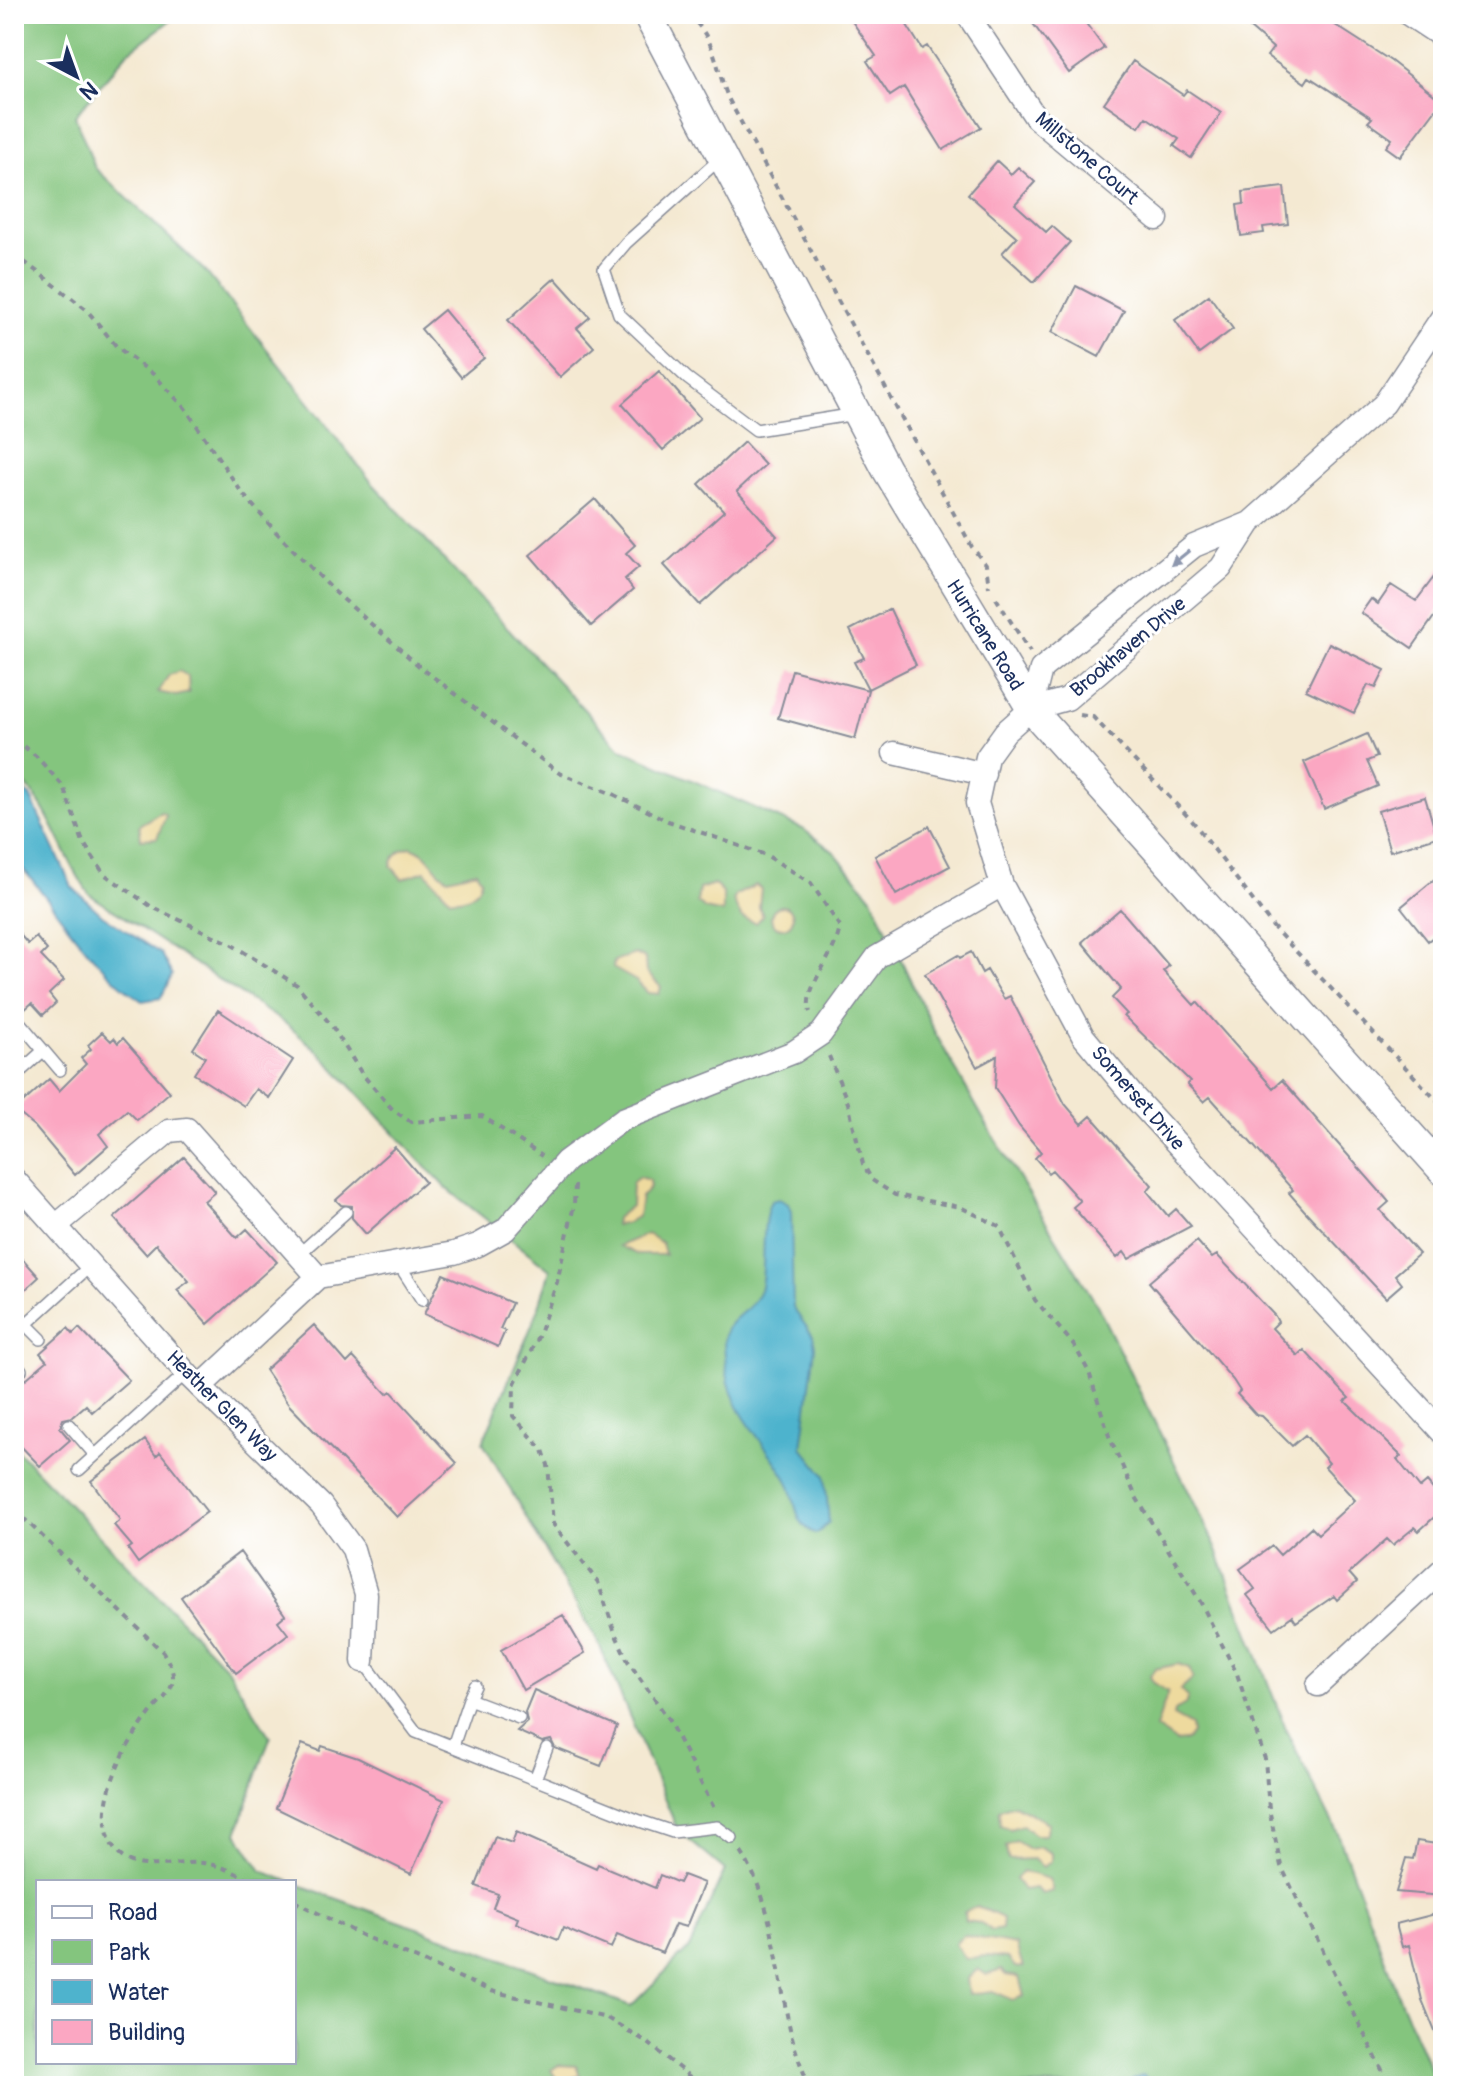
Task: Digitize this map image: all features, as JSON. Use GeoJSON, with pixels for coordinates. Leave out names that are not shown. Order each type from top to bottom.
{"type":"FeatureCollection","features":[{"type":"Feature","properties":{"kind":"street","name":"Hurricane Road"},"geometry":{"type":"LineString","coordinates":[[647,14],[858,414],[940,562],[1031,709],[1443,1171]]}},
{"type":"Feature","properties":{"kind":"street","name":"Millstone Court"},"geometry":{"type":"LineString","coordinates":[[967,14],[1036,118],[1157,219]]}},
{"type":"Feature","properties":{"kind":"street"},"geometry":{"type":"LineString","coordinates":[[1408,14],[1443,37]]}},
{"type":"Feature","properties":{"kind":"street","name":"Brookhaven Drive"},"geometry":{"type":"LineString","coordinates":[[1250,523],[1194,546],[1041,669],[1031,709],[1067,699],[1221,568],[1250,523],[1384,404],[1443,316]]}},
{"type":"Feature","properties":{"kind":"street","name":"Somerset Drive"},"geometry":{"type":"LineString","coordinates":[[1031,709],[987,757],[977,803],[1002,885],[1086,1039],[1133,1096],[1443,1433]]}},
{"type":"Feature","properties":{"kind":"street"},"geometry":{"type":"LineString","coordinates":[[894,753],[984,774]]}},
{"type":"Feature","properties":{"kind":"street"},"geometry":{"type":"LineString","coordinates":[[193,1380],[318,1277],[454,1253],[505,1230],[560,1167],[623,1119],[794,1052],[821,1034],[877,957],[1002,885]]}},
{"type":"Feature","properties":{"kind":"street"},"geometry":{"type":"LineString","coordinates":[[57,1225],[169,1131],[187,1129],[318,1277]]}},
{"type":"Feature","properties":{"kind":"street","name":"Heather Glen Way"},"geometry":{"type":"LineString","coordinates":[[14,1179],[193,1380],[321,1505],[353,1549],[366,1594],[363,1661]]}},
{"type":"Feature","properties":{"kind":"street"},"geometry":{"type":"LineString","coordinates":[[1318,1685],[1443,1569]]}},
{"type":"Feature","properties":{"kind":"lane"},"geometry":{"type":"LineString","coordinates":[[722,157],[626,243],[604,269],[619,314],[687,378],[756,430],[858,414]]}},
{"type":"Feature","properties":{"kind":"lane"},"geometry":{"type":"LineString","coordinates":[[21,1024],[60,1070]]}},
{"type":"Feature","properties":{"kind":"lane"},"geometry":{"type":"LineString","coordinates":[[14,1077],[43,1051]]}},
{"type":"Feature","properties":{"kind":"lane"},"geometry":{"type":"LineString","coordinates":[[299,1254],[346,1212]]}},
{"type":"Feature","properties":{"kind":"lane"},"geometry":{"type":"LineString","coordinates":[[398,1263],[422,1300]]}},
{"type":"Feature","properties":{"kind":"lane"},"geometry":{"type":"LineString","coordinates":[[41,1339],[18,1329],[90,1266]]}},
{"type":"Feature","properties":{"kind":"lane"},"geometry":{"type":"LineString","coordinates":[[79,1470],[193,1380]]}},
{"type":"Feature","properties":{"kind":"lane"},"geometry":{"type":"LineString","coordinates":[[69,1425],[95,1455]]}},
{"type":"Feature","properties":{"kind":"lane"},"geometry":{"type":"LineString","coordinates":[[363,1661],[416,1732],[673,1832],[717,1827],[732,1838]]}},
{"type":"Feature","properties":{"kind":"lane"},"geometry":{"type":"LineString","coordinates":[[453,1746],[475,1686]]}},
{"type":"Feature","properties":{"kind":"lane"},"geometry":{"type":"LineString","coordinates":[[469,1699],[519,1718]]}},
{"type":"Feature","properties":{"kind":"lane"},"geometry":{"type":"LineString","coordinates":[[535,1779],[547,1748]]}},
{"type":"Feature","properties":{"kind":"path"},"geometry":{"type":"LineString","coordinates":[[688,14],[715,49],[717,72],[729,100],[972,547],[986,565],[987,584],[1041,669]]}},
{"type":"Feature","properties":{"kind":"path"},"geometry":{"type":"LineString","coordinates":[[14,254],[86,309],[117,347],[169,391],[242,493],[314,572],[396,646],[539,761],[668,821],[766,855],[811,883],[840,927],[837,945],[814,981],[807,1001],[815,1028],[821,1034],[848,1103],[863,1164],[872,1180],[895,1195],[960,1207],[999,1226],[1008,1238],[1035,1300],[1074,1345],[1089,1372],[1109,1436],[1136,1497],[1201,1603],[1237,1674],[1265,1759],[1274,1846],[1281,1866],[1390,2086]]}},
{"type":"Feature","properties":{"kind":"path"},"geometry":{"type":"LineString","coordinates":[[1067,699],[1081,715],[1093,717],[1194,823],[1273,927],[1443,1107]]}},
{"type":"Feature","properties":{"kind":"path"},"geometry":{"type":"LineString","coordinates":[[14,739],[36,756],[63,786],[83,842],[104,874],[152,907],[229,943],[297,985],[332,1026],[362,1074],[393,1110],[411,1122],[482,1116],[560,1167],[573,1180],[574,1205],[549,1309],[514,1385],[513,1416],[543,1450],[548,1465],[553,1524],[598,1582],[628,1661],[667,1717],[760,1890],[789,2028],[810,2086]]}},
{"type":"Feature","properties":{"kind":"path"},"geometry":{"type":"LineString","coordinates":[[14,1509],[163,1652],[170,1665],[173,1678],[170,1691],[129,1743],[107,1804],[110,1842],[126,1861],[146,1866],[181,1863],[217,1866],[249,1880]]}},
{"type":"Feature","properties":{"kind":"path"},"geometry":{"type":"LineString","coordinates":[[296,1902],[361,1935],[491,1991],[607,2018],[647,2042],[701,2086]]}},
{"type":"Feature","properties":{"kind":"green space"},"geometry":{"type":"Polygon","coordinates":[[[14,14],[179,14],[127,53],[75,116],[95,168],[206,272],[374,485],[621,749],[803,829],[834,852],[872,897],[934,1031],[988,1127],[1097,1305],[1214,1543],[1287,1732],[1338,1834],[1398,1995],[1437,2086],[14,2086],[14,1447],[227,1668],[270,1737],[237,1833],[262,1871],[286,1880],[36,1880],[36,2064],[296,2064],[296,1884],[631,2006],[690,1947],[725,1870],[678,1831],[599,1644],[483,1442],[537,1313],[550,1270],[444,1186],[320,1053],[286,1024],[89,894],[47,815],[14,773],[14,14]]]}},
{"type":"Feature","properties":{"kind":"sand"},"geometry":{"type":"Polygon","coordinates":[[[179,671],[188,676],[189,693],[176,696],[158,692],[169,675],[179,671]]]}},
{"type":"Feature","properties":{"kind":"sand"},"geometry":{"type":"Polygon","coordinates":[[[161,812],[166,815],[157,838],[141,839],[139,825],[161,812]]]}},
{"type":"Feature","properties":{"kind":"sand"},"geometry":{"type":"Polygon","coordinates":[[[411,847],[424,854],[448,878],[476,871],[481,879],[480,884],[474,893],[466,897],[450,899],[425,871],[402,879],[391,866],[392,862],[398,853],[411,847]]]}},
{"type":"Feature","properties":{"kind":"sand"},"geometry":{"type":"Polygon","coordinates":[[[714,884],[723,893],[723,913],[705,909],[697,902],[699,889],[714,884]]]}},
{"type":"Feature","properties":{"kind":"sand"},"geometry":{"type":"Polygon","coordinates":[[[756,885],[761,889],[759,907],[763,916],[756,923],[742,918],[733,901],[736,895],[756,885]]]}},
{"type":"Feature","properties":{"kind":"sand"},"geometry":{"type":"Polygon","coordinates":[[[782,906],[790,909],[793,917],[790,925],[782,928],[774,925],[771,917],[774,909],[782,906]]]}},
{"type":"Feature","properties":{"kind":"sand"},"geometry":{"type":"Polygon","coordinates":[[[635,954],[645,958],[646,972],[661,987],[659,994],[648,993],[636,981],[613,968],[614,961],[635,954]]]}},
{"type":"Feature","properties":{"kind":"sand"},"geometry":{"type":"Polygon","coordinates":[[[639,1177],[649,1180],[650,1187],[641,1197],[638,1216],[625,1224],[615,1225],[616,1218],[631,1206],[632,1183],[639,1177]]]}},
{"type":"Feature","properties":{"kind":"sand"},"geometry":{"type":"Polygon","coordinates":[[[647,1234],[662,1243],[665,1255],[638,1255],[619,1246],[647,1234]]]}},
{"type":"Feature","properties":{"kind":"sand"},"geometry":{"type":"Polygon","coordinates":[[[1178,1664],[1189,1668],[1193,1678],[1180,1690],[1188,1698],[1187,1703],[1174,1711],[1173,1716],[1191,1726],[1192,1734],[1186,1741],[1176,1742],[1156,1728],[1168,1692],[1153,1683],[1150,1676],[1155,1669],[1178,1664]]]}},
{"type":"Feature","properties":{"kind":"sand"},"geometry":{"type":"Polygon","coordinates":[[[1015,1805],[1048,1823],[1045,1835],[1035,1835],[1022,1825],[1010,1829],[1000,1825],[999,1810],[1015,1805]]]}},
{"type":"Feature","properties":{"kind":"sand"},"geometry":{"type":"Polygon","coordinates":[[[1016,1841],[1029,1849],[1040,1847],[1051,1853],[1051,1861],[1043,1867],[1033,1859],[1008,1860],[1006,1846],[1016,1841]]]}},
{"type":"Feature","properties":{"kind":"sand"},"geometry":{"type":"Polygon","coordinates":[[[1022,1871],[1049,1879],[1053,1891],[1042,1894],[1035,1888],[1023,1890],[1015,1879],[1022,1871]]]}},
{"type":"Feature","properties":{"kind":"sand"},"geometry":{"type":"Polygon","coordinates":[[[977,1906],[1003,1918],[1002,1929],[992,1931],[981,1923],[965,1921],[964,1912],[977,1906]]]}},
{"type":"Feature","properties":{"kind":"sand"},"geometry":{"type":"Polygon","coordinates":[[[963,1935],[1016,1945],[1023,1968],[1015,1967],[1008,1958],[986,1956],[965,1959],[955,1944],[963,1935]]]}},
{"type":"Feature","properties":{"kind":"sand"},"geometry":{"type":"Polygon","coordinates":[[[978,1969],[987,1975],[1001,1970],[1006,1975],[1019,1977],[1024,1996],[1013,2000],[993,1991],[969,1994],[967,1979],[978,1969]]]}},
{"type":"Feature","properties":{"kind":"sand"},"geometry":{"type":"Polygon","coordinates":[[[559,2065],[576,2066],[580,2076],[558,2081],[551,2070],[559,2065]]]}},
{"type":"Feature","properties":{"kind":"water"},"geometry":{"type":"Polygon","coordinates":[[[14,784],[30,796],[72,887],[102,915],[161,954],[172,975],[161,998],[142,1001],[105,970],[14,859],[14,784]]]}},
{"type":"Feature","properties":{"kind":"water"},"geometry":{"type":"Polygon","coordinates":[[[779,1199],[788,1204],[791,1212],[793,1308],[813,1336],[815,1347],[802,1447],[825,1476],[829,1523],[816,1534],[802,1523],[790,1485],[746,1421],[727,1375],[725,1334],[760,1290],[767,1211],[771,1201],[779,1199]]]}},
{"type":"Feature","properties":{"kind":"water"},"geometry":{"type":"Polygon","coordinates":[[[1143,2075],[1158,2086],[1116,2086],[1143,2075]]]}},
{"type":"Feature","properties":{"kind":"building"},"geometry":{"type":"Polygon","coordinates":[[[847,14],[900,14],[922,49],[927,46],[981,127],[943,150],[904,87],[890,96],[867,61],[876,56],[847,14]]]}},
{"type":"Feature","properties":{"kind":"building"},"geometry":{"type":"Polygon","coordinates":[[[1026,14],[1079,14],[1104,48],[1069,73],[1026,14]]]}},
{"type":"Feature","properties":{"kind":"building"},"geometry":{"type":"Polygon","coordinates":[[[1234,14],[1318,14],[1391,61],[1442,101],[1400,157],[1386,147],[1392,139],[1368,122],[1372,118],[1309,77],[1305,83],[1267,56],[1273,48],[1234,14]]]}},
{"type":"Feature","properties":{"kind":"building"},"geometry":{"type":"Polygon","coordinates":[[[1133,61],[1183,95],[1187,90],[1221,113],[1191,158],[1174,146],[1179,139],[1146,117],[1139,127],[1104,103],[1133,61]]]}},
{"type":"Feature","properties":{"kind":"building"},"geometry":{"type":"Polygon","coordinates":[[[997,161],[1011,174],[1018,167],[1035,182],[1015,204],[1046,232],[1052,226],[1070,242],[1034,282],[1002,253],[1017,237],[968,194],[997,161]]]}},
{"type":"Feature","properties":{"kind":"building"},"geometry":{"type":"Polygon","coordinates":[[[1284,187],[1288,224],[1263,227],[1264,233],[1241,236],[1237,205],[1244,204],[1243,192],[1284,187]]]}},
{"type":"Feature","properties":{"kind":"building"},"geometry":{"type":"Polygon","coordinates":[[[555,278],[590,317],[577,328],[594,347],[560,377],[508,320],[555,278]]]}},
{"type":"Feature","properties":{"kind":"building"},"geometry":{"type":"Polygon","coordinates":[[[1076,286],[1124,311],[1099,357],[1052,332],[1076,286]]]}},
{"type":"Feature","properties":{"kind":"building"},"geometry":{"type":"Polygon","coordinates":[[[1209,295],[1233,329],[1199,354],[1175,320],[1209,295]]]}},
{"type":"Feature","properties":{"kind":"building"},"geometry":{"type":"Polygon","coordinates":[[[444,310],[484,358],[461,377],[421,329],[444,310]]]}},
{"type":"Feature","properties":{"kind":"building"},"geometry":{"type":"Polygon","coordinates":[[[659,371],[700,418],[663,450],[622,404],[659,371]]]}},
{"type":"Feature","properties":{"kind":"building"},"geometry":{"type":"Polygon","coordinates":[[[744,442],[765,465],[737,491],[777,536],[700,605],[664,565],[724,511],[699,484],[744,442]]]}},
{"type":"Feature","properties":{"kind":"building"},"geometry":{"type":"Polygon","coordinates":[[[595,499],[635,545],[626,553],[639,567],[625,579],[633,590],[591,626],[530,555],[595,499]]]}},
{"type":"Feature","properties":{"kind":"building"},"geometry":{"type":"Polygon","coordinates":[[[1443,565],[1443,604],[1412,648],[1361,613],[1371,599],[1378,604],[1391,585],[1416,601],[1443,565]]]}},
{"type":"Feature","properties":{"kind":"building"},"geometry":{"type":"Polygon","coordinates":[[[890,609],[916,665],[868,689],[854,662],[864,658],[850,630],[890,609]]]}},
{"type":"Feature","properties":{"kind":"building"},"geometry":{"type":"Polygon","coordinates":[[[1329,643],[1385,670],[1376,688],[1368,685],[1354,713],[1306,690],[1329,643]]]}},
{"type":"Feature","properties":{"kind":"building"},"geometry":{"type":"Polygon","coordinates":[[[792,670],[868,690],[855,739],[778,718],[792,670]]]}},
{"type":"Feature","properties":{"kind":"building"},"geometry":{"type":"Polygon","coordinates":[[[1367,734],[1377,757],[1367,761],[1378,786],[1324,809],[1304,762],[1367,734]]]}},
{"type":"Feature","properties":{"kind":"building"},"geometry":{"type":"Polygon","coordinates":[[[1425,797],[1437,837],[1390,851],[1378,811],[1425,797]]]}},
{"type":"Feature","properties":{"kind":"building"},"geometry":{"type":"Polygon","coordinates":[[[929,826],[950,866],[896,895],[875,856],[929,826]]]}},
{"type":"Feature","properties":{"kind":"building"},"geometry":{"type":"Polygon","coordinates":[[[1443,872],[1443,929],[1428,941],[1401,907],[1443,872]]]}},
{"type":"Feature","properties":{"kind":"building"},"geometry":{"type":"Polygon","coordinates":[[[1120,909],[1169,966],[1163,971],[1194,1005],[1197,1002],[1273,1088],[1282,1080],[1389,1202],[1380,1210],[1419,1254],[1395,1275],[1402,1284],[1386,1298],[1289,1193],[1293,1190],[1210,1097],[1204,1102],[1187,1084],[1190,1081],[1124,1016],[1127,1014],[1112,998],[1121,989],[1082,942],[1120,909]]]}},
{"type":"Feature","properties":{"kind":"building"},"geometry":{"type":"Polygon","coordinates":[[[14,928],[28,944],[36,937],[47,950],[41,956],[64,980],[49,994],[56,1003],[43,1015],[32,1003],[14,1019],[14,928]]]}},
{"type":"Feature","properties":{"kind":"building"},"geometry":{"type":"Polygon","coordinates":[[[971,952],[982,973],[987,970],[1004,999],[1010,996],[1065,1104],[1082,1124],[1091,1116],[1152,1185],[1147,1191],[1168,1216],[1176,1209],[1191,1226],[1129,1259],[1124,1252],[1117,1258],[1073,1207],[1080,1201],[1052,1170],[1048,1173],[1035,1158],[1041,1152],[1019,1126],[995,1088],[997,1056],[977,1067],[925,974],[958,955],[960,958],[971,952]]]}},
{"type":"Feature","properties":{"kind":"building"},"geometry":{"type":"Polygon","coordinates":[[[218,1010],[293,1060],[269,1098],[256,1089],[244,1106],[194,1074],[205,1057],[193,1049],[218,1010]]]}},
{"type":"Feature","properties":{"kind":"building"},"geometry":{"type":"Polygon","coordinates":[[[102,1032],[118,1043],[123,1038],[170,1092],[137,1120],[127,1110],[99,1134],[108,1146],[75,1175],[35,1127],[15,1110],[49,1079],[59,1091],[86,1064],[81,1058],[91,1049],[88,1045],[102,1032]]]}},
{"type":"Feature","properties":{"kind":"building"},"geometry":{"type":"Polygon","coordinates":[[[395,1147],[425,1182],[366,1234],[352,1218],[352,1206],[341,1205],[336,1200],[395,1147]]]}},
{"type":"Feature","properties":{"kind":"building"},"geometry":{"type":"Polygon","coordinates":[[[184,1157],[215,1192],[204,1201],[237,1238],[247,1229],[277,1262],[208,1324],[177,1290],[189,1281],[156,1244],[146,1254],[114,1218],[184,1157]]]}},
{"type":"Feature","properties":{"kind":"building"},"geometry":{"type":"Polygon","coordinates":[[[1197,1241],[1212,1258],[1217,1255],[1275,1316],[1278,1322],[1272,1328],[1298,1356],[1304,1350],[1349,1398],[1345,1401],[1401,1456],[1397,1459],[1420,1488],[1427,1482],[1443,1501],[1443,1509],[1419,1531],[1415,1527],[1393,1545],[1387,1539],[1349,1573],[1357,1582],[1337,1600],[1334,1596],[1296,1622],[1292,1616],[1274,1629],[1247,1595],[1255,1589],[1240,1569],[1272,1546],[1280,1555],[1311,1527],[1318,1534],[1355,1500],[1325,1467],[1329,1463],[1305,1435],[1292,1446],[1262,1416],[1256,1415],[1237,1394],[1240,1391],[1233,1380],[1149,1282],[1197,1241]]]}},
{"type":"Feature","properties":{"kind":"building"},"geometry":{"type":"Polygon","coordinates":[[[14,1249],[39,1277],[14,1300],[14,1249]]]}},
{"type":"Feature","properties":{"kind":"building"},"geometry":{"type":"Polygon","coordinates":[[[443,1274],[512,1303],[500,1329],[505,1331],[498,1347],[424,1314],[443,1274]]]}},
{"type":"Feature","properties":{"kind":"building"},"geometry":{"type":"Polygon","coordinates":[[[314,1325],[347,1363],[353,1357],[387,1394],[391,1391],[457,1463],[397,1517],[289,1405],[265,1370],[314,1325]]]}},
{"type":"Feature","properties":{"kind":"building"},"geometry":{"type":"Polygon","coordinates":[[[68,1328],[73,1334],[79,1328],[129,1380],[92,1412],[86,1405],[72,1417],[63,1419],[60,1428],[70,1440],[40,1466],[14,1439],[14,1389],[47,1361],[40,1353],[68,1328]]]}},
{"type":"Feature","properties":{"kind":"building"},"geometry":{"type":"Polygon","coordinates":[[[145,1440],[156,1456],[160,1452],[207,1512],[138,1563],[128,1549],[132,1546],[114,1525],[120,1520],[91,1481],[145,1440]]]}},
{"type":"Feature","properties":{"kind":"building"},"geometry":{"type":"Polygon","coordinates":[[[240,1552],[285,1615],[278,1621],[288,1634],[236,1673],[181,1597],[240,1552]]]}},
{"type":"Feature","properties":{"kind":"building"},"geometry":{"type":"Polygon","coordinates":[[[563,1615],[585,1653],[523,1690],[501,1650],[563,1615]]]}},
{"type":"Feature","properties":{"kind":"building"},"geometry":{"type":"Polygon","coordinates":[[[534,1690],[617,1726],[601,1766],[555,1748],[551,1740],[542,1742],[517,1731],[527,1722],[525,1712],[534,1690]]]}},
{"type":"Feature","properties":{"kind":"building"},"geometry":{"type":"Polygon","coordinates":[[[302,1744],[320,1751],[322,1746],[358,1758],[444,1800],[411,1874],[276,1808],[302,1744]]]}},
{"type":"Feature","properties":{"kind":"building"},"geometry":{"type":"Polygon","coordinates":[[[516,1832],[596,1868],[598,1864],[655,1888],[660,1875],[679,1883],[683,1875],[704,1883],[686,1927],[675,1924],[662,1953],[617,1935],[611,1948],[563,1928],[558,1940],[516,1923],[518,1918],[493,1908],[498,1894],[476,1886],[495,1837],[512,1843],[516,1832]]]}},
{"type":"Feature","properties":{"kind":"building"},"geometry":{"type":"Polygon","coordinates":[[[1417,1841],[1443,1845],[1443,1896],[1396,1892],[1406,1858],[1413,1859],[1417,1841]]]}},
{"type":"Feature","properties":{"kind":"building"},"geometry":{"type":"Polygon","coordinates":[[[1443,1912],[1443,2051],[1422,2000],[1409,1945],[1402,1947],[1396,1924],[1443,1912]]]}}]}
